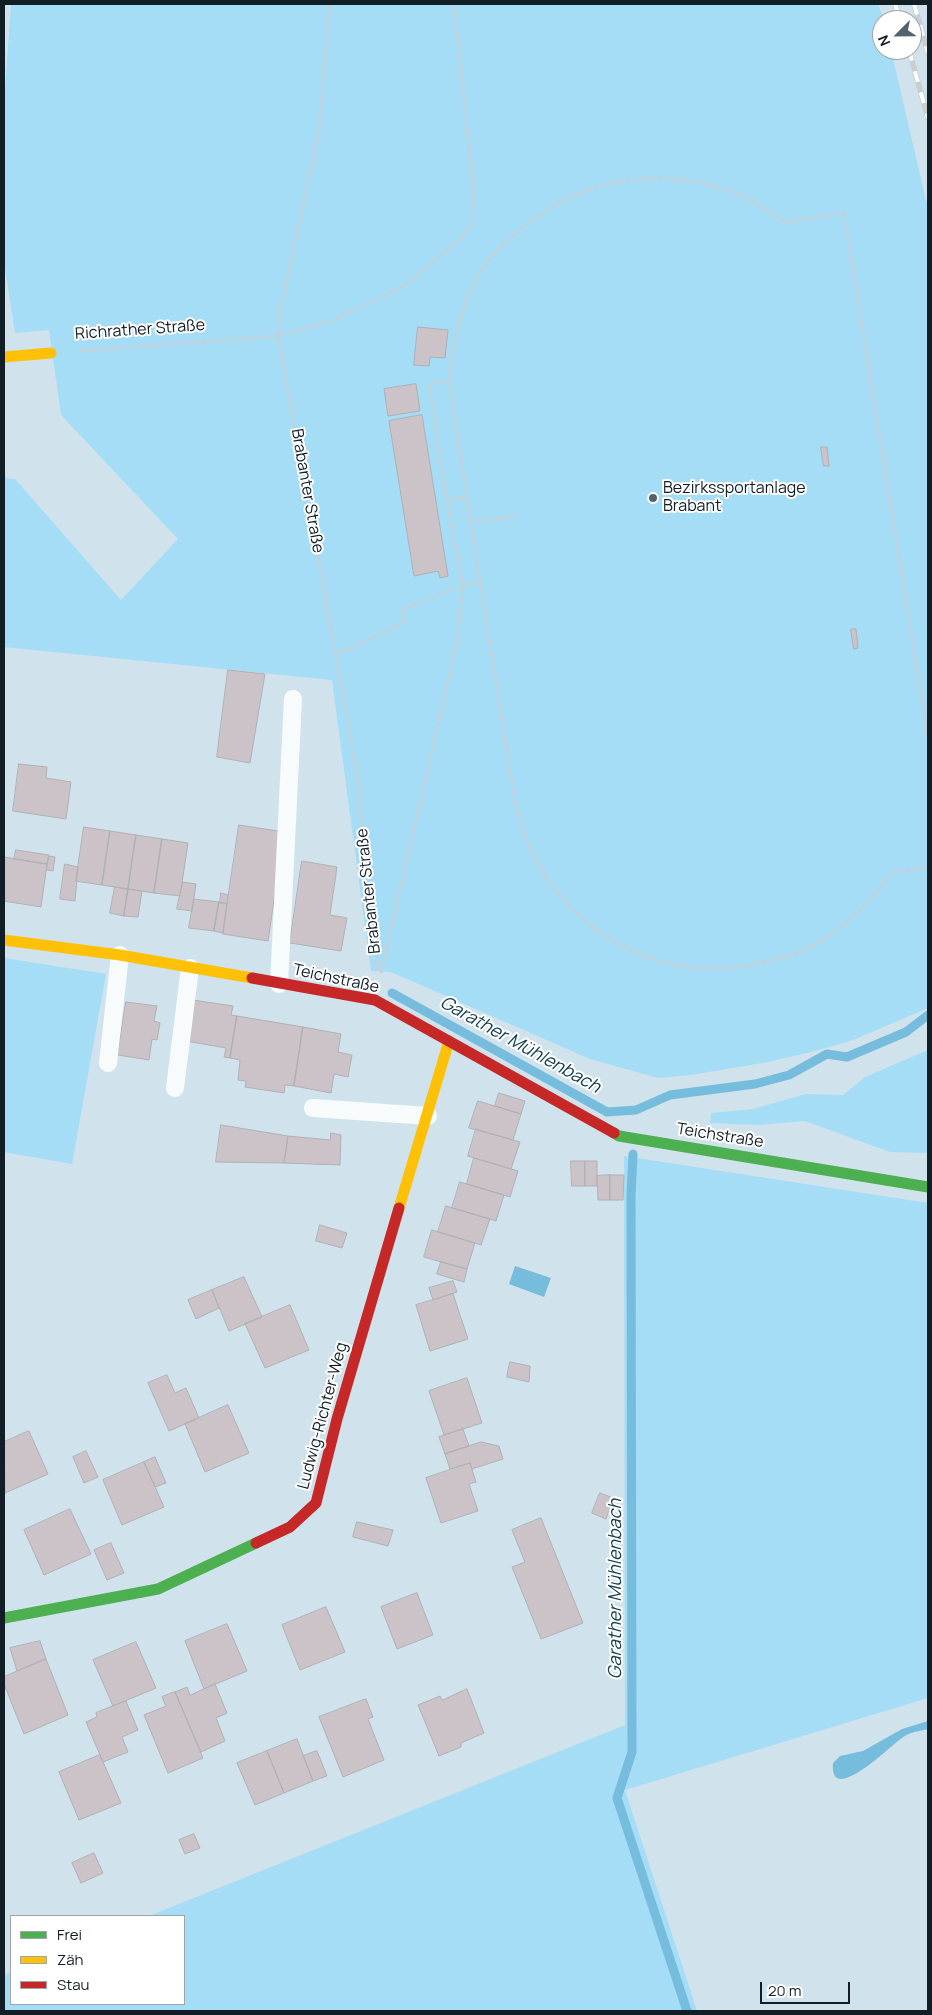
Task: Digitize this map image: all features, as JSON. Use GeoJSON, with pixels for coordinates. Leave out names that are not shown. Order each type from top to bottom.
{"type":"FeatureCollection","features":[{"type":"Feature","properties":{"kind":"street"},"geometry":{"type":"LineString","coordinates":[[4,357],[51,353]]}},
{"type":"Feature","properties":{"kind":"street","name":"Teichstraße"},"geometry":{"type":"LineString","coordinates":[[4,940],[120,955],[375,1000],[619,1136],[928,1187]]}},
{"type":"Feature","properties":{"kind":"street","name":"Ludwig-Richter-Weg"},"geometry":{"type":"LineString","coordinates":[[4,1618],[158,1589],[290,1527],[316,1503],[337,1419],[449,1041]]}},
{"type":"Feature","properties":{"kind":"lane"},"geometry":{"type":"LineString","coordinates":[[279,984],[293,699]]}},
{"type":"Feature","properties":{"kind":"lane"},"geometry":{"type":"LineString","coordinates":[[108,1063],[120,955]]}},
{"type":"Feature","properties":{"kind":"lane"},"geometry":{"type":"LineString","coordinates":[[175,1088],[190,968]]}},
{"type":"Feature","properties":{"kind":"lane"},"geometry":{"type":"LineString","coordinates":[[313,1108],[428,1116]]}},
{"type":"Feature","properties":{"kind":"path","name":"Brabanter Straße"},"geometry":{"type":"LineString","coordinates":[[330,4],[318,138],[280,311],[278,336],[356,768],[379,980],[457,642],[463,585]]}},
{"type":"Feature","properties":{"kind":"path","name":"Richrather Straße"},"geometry":{"type":"LineString","coordinates":[[51,353],[278,336],[328,322],[404,286],[462,238],[472,224],[474,193],[454,4]]}},
{"type":"Feature","properties":{"kind":"path"},"geometry":{"type":"LineString","coordinates":[[928,739],[844,213],[785,222],[763,207],[740,195],[717,187],[675,179],[632,180],[584,191],[567,197],[540,214],[512,236],[489,260],[475,281],[458,331],[449,381],[516,808],[524,838],[541,870],[559,897],[586,923],[613,942],[640,955],[686,965],[715,968],[755,964],[799,952],[840,928],[868,902],[891,873],[928,867]]}},
{"type":"Feature","properties":{"kind":"path"},"geometry":{"type":"LineString","coordinates":[[449,381],[429,384],[447,500],[463,585]]}},
{"type":"Feature","properties":{"kind":"path"},"geometry":{"type":"LineString","coordinates":[[447,500],[466,496]]}},
{"type":"Feature","properties":{"kind":"path"},"geometry":{"type":"LineString","coordinates":[[470,524],[517,516]]}},
{"type":"Feature","properties":{"kind":"path"},"geometry":{"type":"LineString","coordinates":[[336,652],[348,650],[405,621],[403,609],[463,585],[480,582]]}},
{"type":"Feature","properties":{"kind":"shaded area"},"geometry":{"type":"Polygon","coordinates":[[[11,4],[878,4],[880,10],[872,10],[872,60],[893,60],[928,209],[928,1008],[853,1040],[815,1051],[768,1062],[691,1075],[658,1078],[590,1059],[391,972],[371,971],[332,680],[4,647],[4,478],[15,479],[121,600],[178,539],[61,415],[49,330],[15,333],[4,262],[4,104],[11,4]]]}},
{"type":"Feature","properties":{"kind":"shaded area"},"geometry":{"type":"Polygon","coordinates":[[[4,958],[106,974],[72,1164],[4,1152],[4,958]]]}},
{"type":"Feature","properties":{"kind":"shaded area"},"geometry":{"type":"Polygon","coordinates":[[[928,1050],[928,1153],[890,1152],[805,1121],[758,1125],[710,1123],[711,1113],[753,1109],[806,1094],[843,1095],[865,1077],[928,1050]]]}},
{"type":"Feature","properties":{"kind":"shaded area"},"geometry":{"type":"Polygon","coordinates":[[[624,1156],[928,1203],[928,1698],[625,1790],[697,2011],[4,2011],[4,1975],[10,1972],[10,2005],[185,2005],[185,1915],[151,1915],[625,1725],[624,1156]]]}},
{"type":"Feature","properties":{"kind":"shaded area"},"geometry":{"type":"Polygon","coordinates":[[[515,1266],[551,1278],[544,1297],[509,1284],[515,1266]]]}},
{"type":"Feature","properties":{"kind":"shaded area"},"geometry":{"type":"Polygon","coordinates":[[[928,1721],[928,1729],[905,1736],[862,1770],[841,1779],[834,1775],[833,1763],[840,1756],[863,1751],[902,1729],[928,1721]]]}},
{"type":"Feature","properties":{"kind":"building"},"geometry":{"type":"Polygon","coordinates":[[[418,327],[448,330],[445,358],[430,357],[429,366],[414,365],[418,327]]]}},
{"type":"Feature","properties":{"kind":"building"},"geometry":{"type":"Polygon","coordinates":[[[416,384],[420,411],[388,416],[384,389],[416,384]]]}},
{"type":"Feature","properties":{"kind":"building"},"geometry":{"type":"Polygon","coordinates":[[[422,415],[448,576],[440,578],[438,571],[414,576],[389,421],[422,415]]]}},
{"type":"Feature","properties":{"kind":"building"},"geometry":{"type":"Polygon","coordinates":[[[821,447],[827,447],[829,466],[824,466],[821,447]]]}},
{"type":"Feature","properties":{"kind":"building"},"geometry":{"type":"Polygon","coordinates":[[[851,629],[856,629],[858,648],[854,649],[851,629]]]}},
{"type":"Feature","properties":{"kind":"building"},"geometry":{"type":"Polygon","coordinates":[[[228,670],[265,674],[250,763],[217,757],[228,670]]]}},
{"type":"Feature","properties":{"kind":"building"},"geometry":{"type":"Polygon","coordinates":[[[19,764],[47,767],[46,778],[71,782],[66,819],[13,811],[19,764]]]}},
{"type":"Feature","properties":{"kind":"building"},"geometry":{"type":"Polygon","coordinates":[[[239,825],[284,832],[268,941],[223,934],[239,825]]]}},
{"type":"Feature","properties":{"kind":"building"},"geometry":{"type":"Polygon","coordinates":[[[84,827],[110,831],[102,885],[76,881],[84,827]]]}},
{"type":"Feature","properties":{"kind":"building"},"geometry":{"type":"Polygon","coordinates":[[[110,831],[136,835],[128,889],[102,885],[110,831]]]}},
{"type":"Feature","properties":{"kind":"building"},"geometry":{"type":"Polygon","coordinates":[[[136,835],[162,839],[154,893],[128,889],[136,835]]]}},
{"type":"Feature","properties":{"kind":"building"},"geometry":{"type":"Polygon","coordinates":[[[162,839],[188,843],[180,896],[154,893],[162,839]]]}},
{"type":"Feature","properties":{"kind":"building"},"geometry":{"type":"Polygon","coordinates":[[[16,850],[49,855],[47,864],[14,859],[16,850]]]}},
{"type":"Feature","properties":{"kind":"building"},"geometry":{"type":"Polygon","coordinates":[[[49,856],[55,857],[53,871],[47,870],[49,856]]]}},
{"type":"Feature","properties":{"kind":"building"},"geometry":{"type":"Polygon","coordinates":[[[4,857],[47,864],[41,907],[4,901],[4,857]]]}},
{"type":"Feature","properties":{"kind":"building"},"geometry":{"type":"Polygon","coordinates":[[[302,861],[337,867],[330,915],[347,918],[341,951],[290,943],[302,861]]]}},
{"type":"Feature","properties":{"kind":"building"},"geometry":{"type":"Polygon","coordinates":[[[65,864],[78,867],[75,901],[60,899],[65,864]]]}},
{"type":"Feature","properties":{"kind":"building"},"geometry":{"type":"Polygon","coordinates":[[[183,882],[196,884],[192,911],[177,909],[183,882]]]}},
{"type":"Feature","properties":{"kind":"building"},"geometry":{"type":"Polygon","coordinates":[[[115,887],[128,889],[124,916],[110,913],[115,887]]]}},
{"type":"Feature","properties":{"kind":"building"},"geometry":{"type":"Polygon","coordinates":[[[128,889],[142,891],[138,917],[124,916],[128,889]]]}},
{"type":"Feature","properties":{"kind":"building"},"geometry":{"type":"Polygon","coordinates":[[[221,893],[228,895],[227,904],[220,903],[221,893]]]}},
{"type":"Feature","properties":{"kind":"building"},"geometry":{"type":"Polygon","coordinates":[[[194,899],[219,902],[214,931],[189,928],[194,899]]]}},
{"type":"Feature","properties":{"kind":"building"},"geometry":{"type":"Polygon","coordinates":[[[219,902],[227,904],[223,933],[214,931],[219,902]]]}},
{"type":"Feature","properties":{"kind":"building"},"geometry":{"type":"Polygon","coordinates":[[[193,1000],[233,1006],[231,1015],[237,1016],[230,1058],[224,1057],[226,1048],[186,1041],[193,1000]]]}},
{"type":"Feature","properties":{"kind":"building"},"geometry":{"type":"Polygon","coordinates":[[[126,1002],[157,1006],[154,1021],[160,1023],[157,1040],[152,1039],[149,1060],[118,1055],[126,1002]]]}},
{"type":"Feature","properties":{"kind":"building"},"geometry":{"type":"Polygon","coordinates":[[[237,1016],[303,1027],[294,1086],[285,1085],[284,1093],[245,1087],[246,1081],[238,1080],[240,1060],[230,1058],[237,1016]]]}},
{"type":"Feature","properties":{"kind":"building"},"geometry":{"type":"Polygon","coordinates":[[[303,1027],[341,1034],[338,1052],[352,1055],[348,1077],[334,1074],[331,1093],[294,1086],[303,1027]]]}},
{"type":"Feature","properties":{"kind":"building"},"geometry":{"type":"Polygon","coordinates":[[[499,1093],[525,1101],[521,1114],[495,1106],[499,1093]]]}},
{"type":"Feature","properties":{"kind":"building"},"geometry":{"type":"Polygon","coordinates":[[[478,1101],[521,1114],[513,1140],[469,1128],[478,1101]]]}},
{"type":"Feature","properties":{"kind":"building"},"geometry":{"type":"Polygon","coordinates":[[[221,1125],[288,1136],[284,1163],[216,1162],[221,1125]]]}},
{"type":"Feature","properties":{"kind":"building"},"geometry":{"type":"Polygon","coordinates":[[[476,1129],[520,1142],[511,1169],[468,1156],[476,1129]]]}},
{"type":"Feature","properties":{"kind":"building"},"geometry":{"type":"Polygon","coordinates":[[[331,1133],[341,1135],[340,1165],[284,1163],[288,1136],[330,1140],[331,1133]]]}},
{"type":"Feature","properties":{"kind":"building"},"geometry":{"type":"Polygon","coordinates":[[[474,1158],[518,1171],[510,1197],[467,1184],[474,1158]]]}},
{"type":"Feature","properties":{"kind":"building"},"geometry":{"type":"Polygon","coordinates":[[[571,1161],[585,1161],[585,1186],[572,1186],[571,1161]]]}},
{"type":"Feature","properties":{"kind":"building"},"geometry":{"type":"Polygon","coordinates":[[[585,1161],[597,1161],[597,1186],[585,1186],[585,1161]]]}},
{"type":"Feature","properties":{"kind":"building"},"geometry":{"type":"Polygon","coordinates":[[[610,1175],[624,1175],[623,1200],[610,1200],[610,1175]]]}},
{"type":"Feature","properties":{"kind":"building"},"geometry":{"type":"Polygon","coordinates":[[[610,1175],[610,1200],[598,1200],[597,1176],[610,1175]]]}},
{"type":"Feature","properties":{"kind":"building"},"geometry":{"type":"Polygon","coordinates":[[[460,1182],[504,1195],[496,1221],[452,1208],[460,1182]]]}},
{"type":"Feature","properties":{"kind":"building"},"geometry":{"type":"Polygon","coordinates":[[[446,1206],[490,1219],[481,1245],[438,1232],[446,1206]]]}},
{"type":"Feature","properties":{"kind":"building"},"geometry":{"type":"Polygon","coordinates":[[[320,1225],[347,1233],[342,1248],[316,1241],[320,1225]]]}},
{"type":"Feature","properties":{"kind":"building"},"geometry":{"type":"Polygon","coordinates":[[[432,1230],[475,1243],[467,1269],[424,1257],[432,1230]]]}},
{"type":"Feature","properties":{"kind":"building"},"geometry":{"type":"Polygon","coordinates":[[[441,1262],[467,1269],[464,1282],[437,1274],[441,1262]]]}},
{"type":"Feature","properties":{"kind":"building"},"geometry":{"type":"Polygon","coordinates":[[[244,1277],[262,1317],[229,1331],[212,1290],[244,1277]]]}},
{"type":"Feature","properties":{"kind":"building"},"geometry":{"type":"Polygon","coordinates":[[[453,1281],[457,1292],[433,1300],[429,1288],[453,1281]]]}},
{"type":"Feature","properties":{"kind":"building"},"geometry":{"type":"Polygon","coordinates":[[[212,1290],[219,1308],[196,1319],[188,1300],[212,1290]]]}},
{"type":"Feature","properties":{"kind":"building"},"geometry":{"type":"Polygon","coordinates":[[[453,1294],[468,1339],[430,1351],[416,1305],[453,1294]]]}},
{"type":"Feature","properties":{"kind":"building"},"geometry":{"type":"Polygon","coordinates":[[[290,1305],[309,1350],[265,1368],[245,1324],[290,1305]]]}},
{"type":"Feature","properties":{"kind":"building"},"geometry":{"type":"Polygon","coordinates":[[[510,1362],[530,1366],[529,1382],[507,1377],[510,1362]]]}},
{"type":"Feature","properties":{"kind":"building"},"geometry":{"type":"Polygon","coordinates":[[[167,1375],[175,1393],[186,1388],[199,1418],[169,1431],[148,1383],[167,1375]]]}},
{"type":"Feature","properties":{"kind":"building"},"geometry":{"type":"Polygon","coordinates":[[[467,1378],[482,1423],[444,1435],[429,1391],[467,1378]]]}},
{"type":"Feature","properties":{"kind":"building"},"geometry":{"type":"Polygon","coordinates":[[[228,1405],[249,1453],[205,1472],[185,1424],[228,1405]]]}},
{"type":"Feature","properties":{"kind":"building"},"geometry":{"type":"Polygon","coordinates":[[[463,1429],[469,1446],[445,1454],[439,1437],[463,1429]]]}},
{"type":"Feature","properties":{"kind":"building"},"geometry":{"type":"Polygon","coordinates":[[[29,1431],[48,1474],[5,1493],[4,1442],[29,1431]]]}},
{"type":"Feature","properties":{"kind":"building"},"geometry":{"type":"Polygon","coordinates":[[[481,1442],[499,1446],[503,1459],[472,1469],[470,1463],[450,1469],[445,1454],[481,1442]]]}},
{"type":"Feature","properties":{"kind":"building"},"geometry":{"type":"Polygon","coordinates":[[[86,1451],[98,1477],[84,1483],[73,1457],[86,1451]]]}},
{"type":"Feature","properties":{"kind":"building"},"geometry":{"type":"Polygon","coordinates":[[[155,1457],[166,1483],[155,1487],[144,1462],[155,1457]]]}},
{"type":"Feature","properties":{"kind":"building"},"geometry":{"type":"Polygon","coordinates":[[[144,1462],[164,1507],[122,1525],[103,1480],[144,1462]]]}},
{"type":"Feature","properties":{"kind":"building"},"geometry":{"type":"Polygon","coordinates":[[[470,1463],[476,1482],[469,1484],[478,1511],[441,1523],[426,1478],[470,1463]]]}},
{"type":"Feature","properties":{"kind":"building"},"geometry":{"type":"Polygon","coordinates":[[[600,1493],[613,1498],[606,1519],[592,1513],[600,1493]]]}},
{"type":"Feature","properties":{"kind":"building"},"geometry":{"type":"Polygon","coordinates":[[[70,1509],[91,1554],[44,1575],[24,1530],[70,1509]]]}},
{"type":"Feature","properties":{"kind":"building"},"geometry":{"type":"Polygon","coordinates":[[[541,1518],[583,1623],[541,1639],[512,1567],[525,1562],[512,1530],[541,1518]]]}},
{"type":"Feature","properties":{"kind":"building"},"geometry":{"type":"Polygon","coordinates":[[[357,1522],[393,1530],[388,1546],[353,1537],[357,1522]]]}},
{"type":"Feature","properties":{"kind":"building"},"geometry":{"type":"Polygon","coordinates":[[[111,1543],[124,1573],[107,1580],[94,1550],[111,1543]]]}},
{"type":"Feature","properties":{"kind":"building"},"geometry":{"type":"Polygon","coordinates":[[[417,1593],[433,1635],[397,1649],[381,1607],[417,1593]]]}},
{"type":"Feature","properties":{"kind":"building"},"geometry":{"type":"Polygon","coordinates":[[[326,1607],[345,1652],[300,1670],[282,1625],[326,1607]]]}},
{"type":"Feature","properties":{"kind":"building"},"geometry":{"type":"Polygon","coordinates":[[[227,1624],[247,1671],[204,1689],[185,1641],[227,1624]]]}},
{"type":"Feature","properties":{"kind":"building"},"geometry":{"type":"Polygon","coordinates":[[[40,1641],[46,1659],[17,1671],[10,1648],[40,1641]]]}},
{"type":"Feature","properties":{"kind":"building"},"geometry":{"type":"Polygon","coordinates":[[[136,1642],[156,1688],[113,1706],[93,1660],[136,1642]]]}},
{"type":"Feature","properties":{"kind":"building"},"geometry":{"type":"Polygon","coordinates":[[[46,1659],[68,1715],[24,1734],[4,1684],[4,1677],[46,1659]]]}},
{"type":"Feature","properties":{"kind":"building"},"geometry":{"type":"Polygon","coordinates":[[[215,1684],[227,1713],[216,1718],[225,1741],[201,1752],[175,1692],[187,1687],[190,1695],[215,1684]]]}},
{"type":"Feature","properties":{"kind":"building"},"geometry":{"type":"Polygon","coordinates":[[[467,1689],[484,1733],[461,1743],[461,1747],[439,1756],[418,1705],[440,1696],[442,1700],[467,1689]]]}},
{"type":"Feature","properties":{"kind":"building"},"geometry":{"type":"Polygon","coordinates":[[[175,1692],[203,1758],[168,1773],[144,1715],[166,1706],[162,1697],[175,1692]]]}},
{"type":"Feature","properties":{"kind":"building"},"geometry":{"type":"Polygon","coordinates":[[[366,1699],[373,1717],[368,1719],[384,1760],[343,1777],[319,1717],[366,1699]]]}},
{"type":"Feature","properties":{"kind":"building"},"geometry":{"type":"Polygon","coordinates":[[[126,1701],[138,1730],[122,1737],[128,1752],[103,1762],[86,1722],[97,1717],[96,1713],[126,1701]]]}},
{"type":"Feature","properties":{"kind":"building"},"geometry":{"type":"Polygon","coordinates":[[[297,1739],[313,1781],[284,1793],[267,1751],[297,1739]]]}},
{"type":"Feature","properties":{"kind":"building"},"geometry":{"type":"Polygon","coordinates":[[[267,1751],[284,1793],[255,1805],[237,1763],[267,1751]]]}},
{"type":"Feature","properties":{"kind":"building"},"geometry":{"type":"Polygon","coordinates":[[[317,1751],[327,1776],[313,1781],[303,1756],[317,1751]]]}},
{"type":"Feature","properties":{"kind":"building"},"geometry":{"type":"Polygon","coordinates":[[[100,1755],[121,1803],[79,1820],[59,1772],[100,1755]]]}},
{"type":"Feature","properties":{"kind":"building"},"geometry":{"type":"Polygon","coordinates":[[[194,1834],[200,1848],[185,1854],[179,1840],[194,1834]]]}},
{"type":"Feature","properties":{"kind":"building"},"geometry":{"type":"Polygon","coordinates":[[[94,1853],[103,1873],[81,1883],[72,1863],[94,1853]]]}},
{"type":"Feature","properties":{"kind":"waterway"},"geometry":{"type":"LineString","coordinates":[[392,993],[607,1112],[636,1110],[670,1095],[755,1084],[789,1075],[827,1054],[847,1057],[906,1032],[928,1015]]}},
{"type":"Feature","properties":{"kind":"waterway","name":"Garather Mühlenbach"},"geometry":{"type":"LineString","coordinates":[[633,1154],[631,1196],[632,1752],[617,1798],[687,2011]]}},
{"type":"Feature","properties":{"kind":"railway"},"geometry":{"type":"LineString","coordinates":[[895,4],[897,10]]}},
{"type":"Feature","properties":{"kind":"railway"},"geometry":{"type":"LineString","coordinates":[[914,4],[928,53]]}},
{"type":"Feature","properties":{"kind":"railway"},"geometry":{"type":"LineString","coordinates":[[912,60],[928,118]]}},
{"type":"Feature","properties":{"kind":"traffic: fast"},"geometry":{"type":"LineString","coordinates":[[614,1133],[619,1136],[928,1187]]}},
{"type":"Feature","properties":{"kind":"traffic: fast"},"geometry":{"type":"LineString","coordinates":[[4,1618],[158,1589],[256,1543]]}},
{"type":"Feature","properties":{"kind":"traffic: slow"},"geometry":{"type":"LineString","coordinates":[[4,357],[51,353]]}},
{"type":"Feature","properties":{"kind":"traffic: slow"},"geometry":{"type":"LineString","coordinates":[[4,940],[120,955],[252,978]]}},
{"type":"Feature","properties":{"kind":"traffic: slow"},"geometry":{"type":"LineString","coordinates":[[399,1208],[449,1041]]}},
{"type":"Feature","properties":{"kind":"traffic: jam"},"geometry":{"type":"LineString","coordinates":[[252,978],[375,1000],[614,1133]]}},
{"type":"Feature","properties":{"kind":"traffic: jam"},"geometry":{"type":"LineString","coordinates":[[256,1543],[290,1527],[316,1503],[337,1419],[399,1208]]}},
{"type":"Feature","properties":{"kind":"place","name":"Bezirkssportanlage Brabant"},"geometry":{"type":"Point","coordinates":[653,498]}}]}
